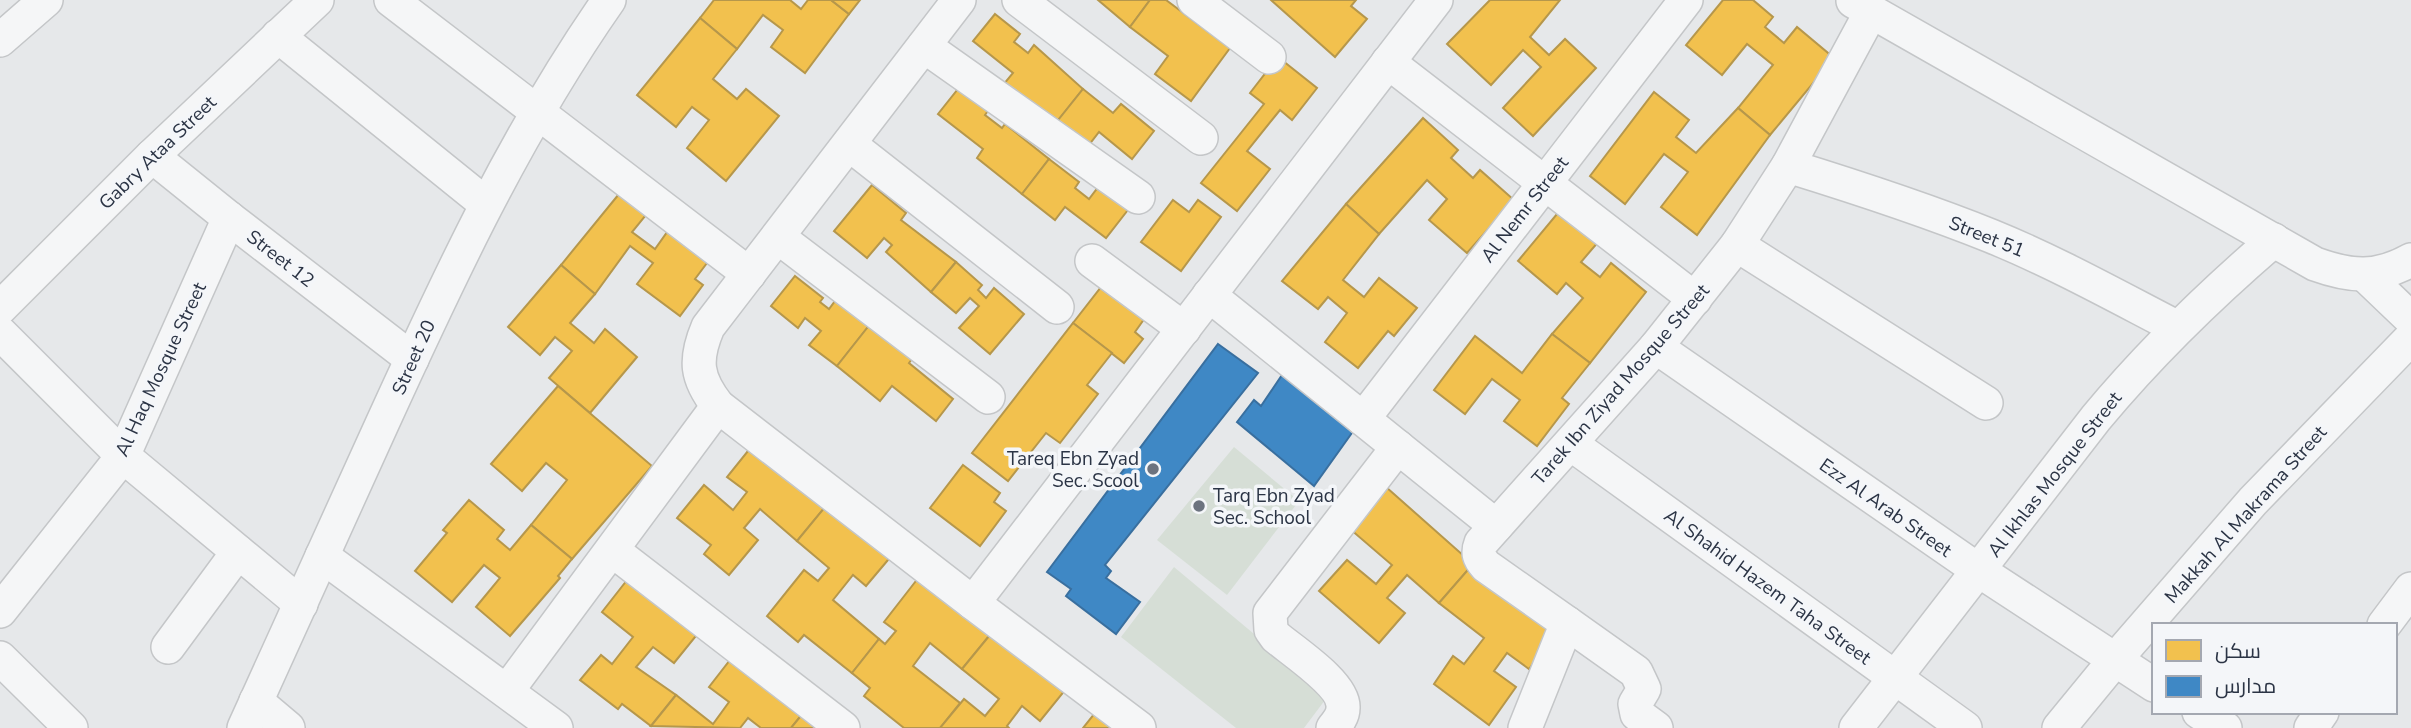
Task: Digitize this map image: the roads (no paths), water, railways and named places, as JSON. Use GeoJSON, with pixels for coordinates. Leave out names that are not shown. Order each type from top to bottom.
{"type":"FeatureCollection","features":[{"type":"Feature","properties":{"kind":"street"},"geometry":{"type":"LineString","coordinates":[[0,40],[46,0]]}},
{"type":"Feature","properties":{"kind":"street","name":"Gabry Ataa Street"},"geometry":{"type":"LineString","coordinates":[[0,308],[152,156],[317,0]]}},
{"type":"Feature","properties":{"kind":"street"},"geometry":{"type":"LineString","coordinates":[[391,0],[749,275]]}},
{"type":"Feature","properties":{"kind":"street","name":"Street 20"},"geometry":{"type":"LineString","coordinates":[[250,714],[447,281],[538,111],[609,0]]}},
{"type":"Feature","properties":{"kind":"street"},"geometry":{"type":"LineString","coordinates":[[959,0],[708,327],[699,347],[698,369],[705,389],[718,406],[1139,728]]}},
{"type":"Feature","properties":{"kind":"street"},"geometry":{"type":"LineString","coordinates":[[1019,0],[1201,138]]}},
{"type":"Feature","properties":{"kind":"street"},"geometry":{"type":"LineString","coordinates":[[1194,0],[1269,57]]}},
{"type":"Feature","properties":{"kind":"street"},"geometry":{"type":"LineString","coordinates":[[973,603],[1436,0]]}},
{"type":"Feature","properties":{"kind":"street","name":"Al Nemr Street"},"geometry":{"type":"LineString","coordinates":[[1363,419],[1686,0]]}},
{"type":"Feature","properties":{"kind":"street"},"geometry":{"type":"LineString","coordinates":[[1861,6],[2315,264],[2340,273],[2365,275],[2396,269],[2411,260]]}},
{"type":"Feature","properties":{"kind":"street","name":"Tarek Ibn Ziyad Mosque Street"},"geometry":{"type":"LineString","coordinates":[[1567,623],[1486,566],[1478,551],[1481,543],[1656,347],[1737,245],[1788,166],[1861,6]]}},
{"type":"Feature","properties":{"kind":"street"},"geometry":{"type":"LineString","coordinates":[[278,36],[486,204]]}},
{"type":"Feature","properties":{"kind":"street"},"geometry":{"type":"LineString","coordinates":[[924,46],[1138,197]]}},
{"type":"Feature","properties":{"kind":"street"},"geometry":{"type":"LineString","coordinates":[[1388,62],[1695,299]]}},
{"type":"Feature","properties":{"kind":"street"},"geometry":{"type":"LineString","coordinates":[[849,144],[1057,307]]}},
{"type":"Feature","properties":{"kind":"street","name":"Street 12"},"geometry":{"type":"LineString","coordinates":[[152,156],[412,359]]}},
{"type":"Feature","properties":{"kind":"street","name":"Street 51"},"geometry":{"type":"LineString","coordinates":[[1788,166],[1895,200],[1992,236],[2086,279],[2178,328]]}},
{"type":"Feature","properties":{"kind":"street","name":"Al Haq Mosque Street"},"geometry":{"type":"LineString","coordinates":[[0,611],[123,456],[229,218]]}},
{"type":"Feature","properties":{"kind":"street"},"geometry":{"type":"LineString","coordinates":[[778,237],[988,397]]}},
{"type":"Feature","properties":{"kind":"street","name":"Al Ikhlas Mosque Street"},"geometry":{"type":"LineString","coordinates":[[1856,728],[2096,418],[2135,372],[2225,283],[2274,240]]}},
{"type":"Feature","properties":{"kind":"street"},"geometry":{"type":"LineString","coordinates":[[1737,245],[1986,403]]}},
{"type":"Feature","properties":{"kind":"street"},"geometry":{"type":"LineString","coordinates":[[1092,261],[1184,329]]}},
{"type":"Feature","properties":{"kind":"street"},"geometry":{"type":"LineString","coordinates":[[2365,275],[2411,319]]}},
{"type":"Feature","properties":{"kind":"street"},"geometry":{"type":"LineString","coordinates":[[1209,295],[1496,526]]}},
{"type":"Feature","properties":{"kind":"street"},"geometry":{"type":"LineString","coordinates":[[0,333],[123,456],[301,604]]}},
{"type":"Feature","properties":{"kind":"street","name":"Makkah Al Makrama Street"},"geometry":{"type":"LineString","coordinates":[[2059,728],[2253,501],[2411,338]]}},
{"type":"Feature","properties":{"kind":"street","name":"Ezz Al Arab Street"},"geometry":{"type":"LineString","coordinates":[[1656,347],[1978,570],[2152,684]]}},
{"type":"Feature","properties":{"kind":"street"},"geometry":{"type":"LineString","coordinates":[[507,691],[718,406]]}},
{"type":"Feature","properties":{"kind":"street","name":"Al Shahid Hazem Taha Street"},"geometry":{"type":"LineString","coordinates":[[1571,444],[1965,728]]}},
{"type":"Feature","properties":{"kind":"street"},"geometry":{"type":"LineString","coordinates":[[1333,728],[1341,718],[1343,708],[1338,690],[1276,637],[1271,630],[1269,613],[1398,447]]}},
{"type":"Feature","properties":{"kind":"street"},"geometry":{"type":"LineString","coordinates":[[612,550],[843,728]]}},
{"type":"Feature","properties":{"kind":"street"},"geometry":{"type":"LineString","coordinates":[[169,648],[238,552]]}},
{"type":"Feature","properties":{"kind":"street"},"geometry":{"type":"LineString","coordinates":[[322,556],[556,728]]}},
{"type":"Feature","properties":{"kind":"street"},"geometry":{"type":"LineString","coordinates":[[2386,623],[2411,589]]}},
{"type":"Feature","properties":{"kind":"street"},"geometry":{"type":"LineString","coordinates":[[1525,728],[1567,623],[1636,673],[1644,689],[1635,704],[1637,714],[1656,728]]}},
{"type":"Feature","properties":{"kind":"street"},"geometry":{"type":"LineString","coordinates":[[0,658],[52,723]]}},
{"type":"Feature","properties":{"kind":"street"},"geometry":{"type":"LineString","coordinates":[[250,714],[288,728]]}},
{"type":"Feature","properties":{"kind":"street"},"geometry":{"type":"LineString","coordinates":[[2202,714],[2225,728]]}},
{"type":"Feature","properties":{"kind":"place","name":"Tareq Ebn Zyad Sec. Scool"},"geometry":{"type":"Point","coordinates":[1153,469]}},
{"type":"Feature","properties":{"kind":"place","name":"Tarq Ebn Zyad Sec. School"},"geometry":{"type":"Point","coordinates":[1199,506]}}]}
